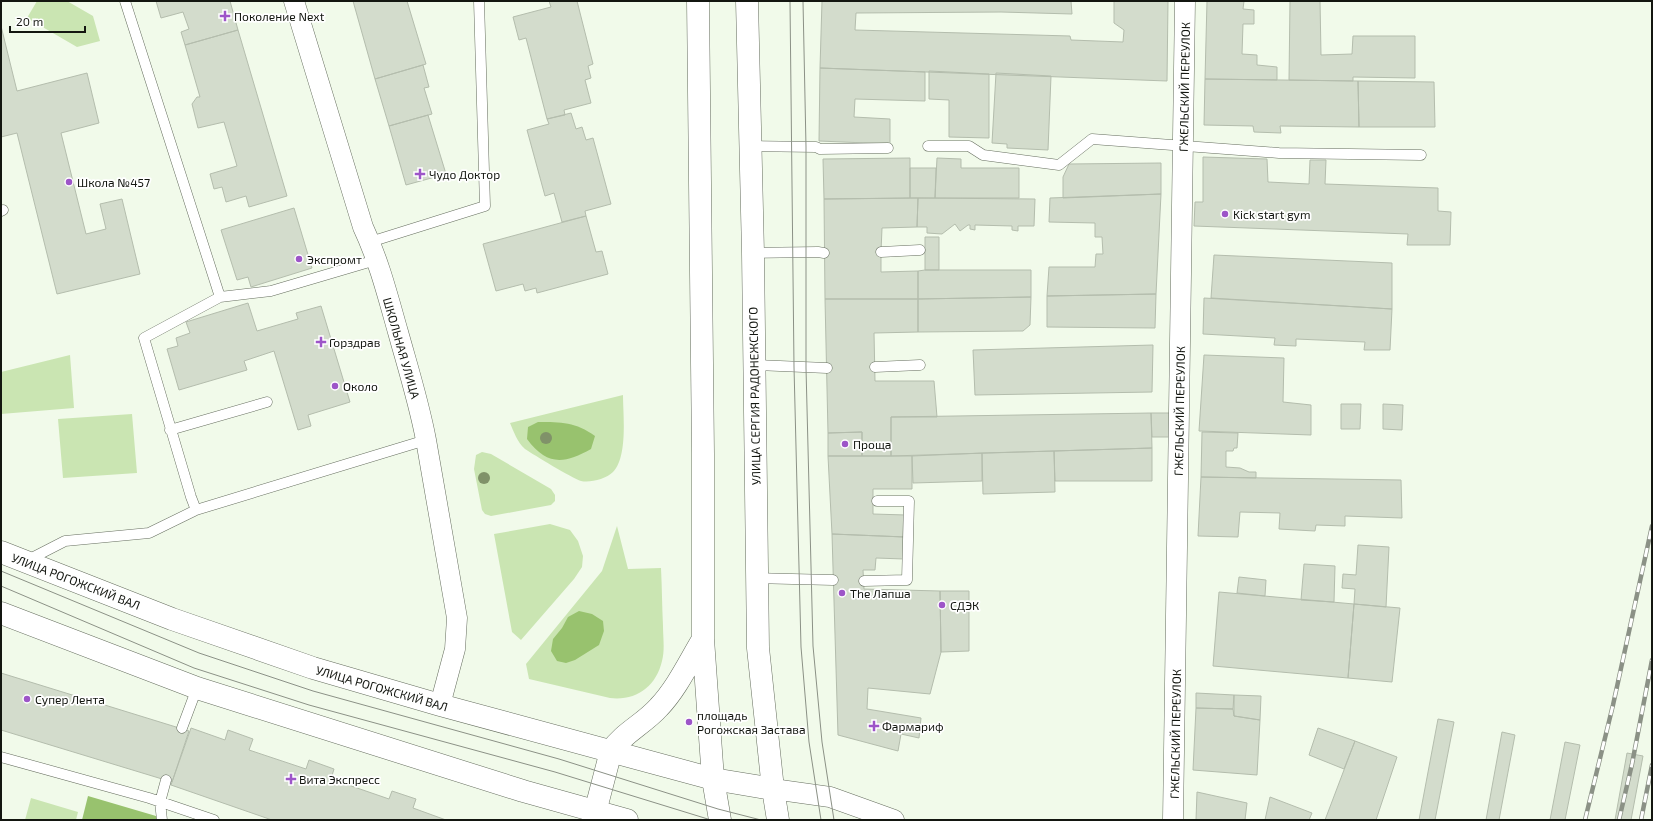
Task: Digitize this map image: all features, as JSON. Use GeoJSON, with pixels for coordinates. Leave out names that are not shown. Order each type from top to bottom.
{"type":"FeatureCollection","features":[{"type":"Feature","properties":{"kind":"main road"},"geometry":{"type":"LineString","coordinates":[[698,1],[703,453],[703,640],[714,779],[720,820]]}},
{"type":"Feature","properties":{"kind":"main road","name":"УЛИЦА СЕРГИЯ РАДОНЕЖСКОГО"},"geometry":{"type":"LineString","coordinates":[[747,1],[758,648],[773,789],[778,820]]}},
{"type":"Feature","properties":{"kind":"main road","name":"УЛИЦА РОГОЖСКИЙ ВАЛ"},"geometry":{"type":"LineString","coordinates":[[1,552],[172,619],[313,668],[440,705],[714,779],[773,789]]}},
{"type":"Feature","properties":{"kind":"main road"},"geometry":{"type":"LineString","coordinates":[[1,613],[197,688],[508,786],[594,816],[627,820]]}},
{"type":"Feature","properties":{"kind":"main road"},"geometry":{"type":"LineString","coordinates":[[594,816],[611,751],[617,742],[649,718],[660,706],[674,688],[703,640]]}},
{"type":"Feature","properties":{"kind":"street","name":"ШКОЛЬНАЯ УЛИЦА"},"geometry":{"type":"LineString","coordinates":[[294,1],[370,243],[421,415],[456,618],[455,649],[440,705]]}},
{"type":"Feature","properties":{"kind":"street","name":"ГЖЕЛЬСКИЙ ПЕРЕУЛОК"},"geometry":{"type":"LineString","coordinates":[[1173,820],[1185,1]]}},
{"type":"Feature","properties":{"kind":"street"},"geometry":{"type":"LineString","coordinates":[[773,789],[830,797],[894,820]]}},
{"type":"Feature","properties":{"kind":"lane"},"geometry":{"type":"LineString","coordinates":[[125,1],[220,297]]}},
{"type":"Feature","properties":{"kind":"lane"},"geometry":{"type":"LineString","coordinates":[[196,510],[170,430],[144,338],[220,297],[271,291],[370,243],[410,228],[485,206],[479,1]]}},
{"type":"Feature","properties":{"kind":"lane"},"geometry":{"type":"LineString","coordinates":[[928,146],[969,146],[983,155],[1059,165],[1092,139],[1278,153],[1421,155]]}},
{"type":"Feature","properties":{"kind":"lane"},"geometry":{"type":"LineString","coordinates":[[750,146],[888,148]]}},
{"type":"Feature","properties":{"kind":"lane"},"geometry":{"type":"LineString","coordinates":[[881,252],[920,250]]}},
{"type":"Feature","properties":{"kind":"lane"},"geometry":{"type":"LineString","coordinates":[[752,253],[824,253]]}},
{"type":"Feature","properties":{"kind":"lane"},"geometry":{"type":"LineString","coordinates":[[754,365],[826,368]]}},
{"type":"Feature","properties":{"kind":"lane"},"geometry":{"type":"LineString","coordinates":[[875,367],[920,365]]}},
{"type":"Feature","properties":{"kind":"lane"},"geometry":{"type":"LineString","coordinates":[[170,430],[267,402]]}},
{"type":"Feature","properties":{"kind":"lane"},"geometry":{"type":"LineString","coordinates":[[26,561],[65,541],[149,533],[196,510],[426,440]]}},
{"type":"Feature","properties":{"kind":"lane"},"geometry":{"type":"LineString","coordinates":[[864,581],[907,580],[909,501],[877,501]]}},
{"type":"Feature","properties":{"kind":"lane"},"geometry":{"type":"LineString","coordinates":[[757,578],[833,580]]}},
{"type":"Feature","properties":{"kind":"lane"},"geometry":{"type":"LineString","coordinates":[[182,728],[197,688]]}},
{"type":"Feature","properties":{"kind":"lane"},"geometry":{"type":"LineString","coordinates":[[1,757],[160,802],[214,820]]}},
{"type":"Feature","properties":{"kind":"lane"},"geometry":{"type":"LineString","coordinates":[[162,820],[160,802],[166,780]]}},
{"type":"Feature","properties":{"kind":"green space"},"geometry":{"type":"Polygon","coordinates":[[[37,1],[67,1],[93,16],[100,41],[77,47],[27,18],[37,1]]]}},
{"type":"Feature","properties":{"kind":"green space"},"geometry":{"type":"Polygon","coordinates":[[[70,355],[74,408],[1,414],[1,372],[70,355]]]}},
{"type":"Feature","properties":{"kind":"green space"},"geometry":{"type":"Polygon","coordinates":[[[623,395],[624,435],[621,456],[618,465],[613,472],[598,480],[581,481],[576,479],[525,449],[518,440],[510,423],[623,395]]]}},
{"type":"Feature","properties":{"kind":"green space"},"geometry":{"type":"Polygon","coordinates":[[[132,414],[137,473],[63,478],[58,419],[132,414]]]}},
{"type":"Feature","properties":{"kind":"green space"},"geometry":{"type":"Polygon","coordinates":[[[538,422],[575,425],[588,431],[595,436],[591,449],[564,460],[549,458],[534,448],[527,439],[528,427],[538,422]]]}},
{"type":"Feature","properties":{"kind":"green space"},"geometry":{"type":"Polygon","coordinates":[[[482,452],[491,454],[551,489],[555,495],[555,501],[551,505],[491,516],[485,514],[482,510],[474,469],[476,455],[482,452]]]}},
{"type":"Feature","properties":{"kind":"green space"},"geometry":{"type":"Polygon","coordinates":[[[550,524],[570,530],[578,541],[583,556],[582,567],[574,579],[521,640],[512,632],[494,534],[550,524]]]}},
{"type":"Feature","properties":{"kind":"green space"},"geometry":{"type":"Polygon","coordinates":[[[617,526],[628,569],[661,568],[664,644],[662,661],[655,678],[644,690],[628,697],[619,698],[610,698],[529,679],[526,664],[602,571],[617,526]]]}},
{"type":"Feature","properties":{"kind":"green space"},"geometry":{"type":"Polygon","coordinates":[[[579,611],[592,614],[603,621],[604,631],[599,645],[575,660],[566,663],[557,661],[551,651],[553,639],[562,628],[568,617],[579,611]]]}},
{"type":"Feature","properties":{"kind":"green space"},"geometry":{"type":"Polygon","coordinates":[[[88,796],[156,816],[157,820],[82,820],[88,796]]]}},
{"type":"Feature","properties":{"kind":"green space"},"geometry":{"type":"Polygon","coordinates":[[[31,798],[78,812],[76,820],[25,820],[31,798]]]}},
{"type":"Feature","properties":{"kind":"building"},"geometry":{"type":"Polygon","coordinates":[[[156,1],[230,1],[238,30],[185,45],[181,32],[189,29],[183,12],[161,18],[156,1]]]}},
{"type":"Feature","properties":{"kind":"building"},"geometry":{"type":"Polygon","coordinates":[[[353,1],[407,1],[426,64],[375,79],[353,1]]]}},
{"type":"Feature","properties":{"kind":"building"},"geometry":{"type":"Polygon","coordinates":[[[549,1],[577,1],[593,64],[588,66],[591,78],[585,80],[591,103],[564,110],[565,115],[547,119],[526,38],[519,40],[513,17],[551,7],[549,1]]]}},
{"type":"Feature","properties":{"kind":"building"},"geometry":{"type":"Polygon","coordinates":[[[822,1],[1071,1],[1072,14],[1001,12],[856,13],[855,30],[1070,36],[1071,40],[1123,42],[1124,30],[1114,23],[1114,1],[1168,1],[1167,81],[820,68],[822,1]]]}},
{"type":"Feature","properties":{"kind":"building"},"geometry":{"type":"Polygon","coordinates":[[[1207,1],[1244,1],[1243,9],[1254,10],[1254,24],[1243,24],[1242,54],[1257,55],[1257,65],[1277,67],[1277,80],[1205,79],[1207,1]]]}},
{"type":"Feature","properties":{"kind":"building"},"geometry":{"type":"Polygon","coordinates":[[[1290,1],[1320,1],[1321,55],[1352,54],[1353,36],[1415,36],[1415,78],[1353,77],[1353,81],[1289,80],[1290,1]]]}},
{"type":"Feature","properties":{"kind":"building"},"geometry":{"type":"Polygon","coordinates":[[[1,26],[17,91],[87,73],[99,123],[61,133],[86,234],[106,229],[100,204],[122,199],[140,274],[57,294],[17,133],[1,137],[1,26]]]}},
{"type":"Feature","properties":{"kind":"building"},"geometry":{"type":"Polygon","coordinates":[[[238,30],[287,196],[249,207],[246,196],[226,202],[222,187],[214,189],[210,174],[237,166],[224,122],[198,128],[192,104],[197,97],[200,97],[185,45],[238,30]]]}},
{"type":"Feature","properties":{"kind":"building"},"geometry":{"type":"Polygon","coordinates":[[[423,65],[429,87],[424,88],[432,114],[389,126],[375,79],[423,65]]]}},
{"type":"Feature","properties":{"kind":"building"},"geometry":{"type":"Polygon","coordinates":[[[820,68],[925,72],[925,101],[855,99],[854,117],[890,119],[890,144],[819,141],[820,68]]]}},
{"type":"Feature","properties":{"kind":"building"},"geometry":{"type":"Polygon","coordinates":[[[929,71],[989,74],[989,138],[949,137],[949,100],[929,99],[929,71]]]}},
{"type":"Feature","properties":{"kind":"building"},"geometry":{"type":"Polygon","coordinates":[[[996,73],[1051,76],[1048,150],[1007,148],[1007,144],[992,143],[996,73]]]}},
{"type":"Feature","properties":{"kind":"building"},"geometry":{"type":"Polygon","coordinates":[[[1205,79],[1358,81],[1359,127],[1280,126],[1281,133],[1254,132],[1253,126],[1204,125],[1205,79]]]}},
{"type":"Feature","properties":{"kind":"building"},"geometry":{"type":"Polygon","coordinates":[[[1358,81],[1434,82],[1435,127],[1359,127],[1358,81]]]}},
{"type":"Feature","properties":{"kind":"building"},"geometry":{"type":"Polygon","coordinates":[[[571,113],[576,129],[582,127],[586,140],[593,138],[611,204],[585,211],[586,216],[562,222],[554,193],[545,196],[527,130],[549,124],[547,119],[571,113]]]}},
{"type":"Feature","properties":{"kind":"building"},"geometry":{"type":"Polygon","coordinates":[[[428,115],[446,174],[406,185],[389,126],[428,115]]]}},
{"type":"Feature","properties":{"kind":"building"},"geometry":{"type":"Polygon","coordinates":[[[1203,157],[1267,159],[1268,182],[1309,184],[1310,160],[1326,160],[1325,184],[1438,188],[1438,211],[1451,212],[1450,245],[1407,245],[1408,234],[1194,226],[1195,202],[1203,202],[1203,157]]]}},
{"type":"Feature","properties":{"kind":"building"},"geometry":{"type":"Polygon","coordinates":[[[910,158],[910,198],[824,199],[823,159],[910,158]]]}},
{"type":"Feature","properties":{"kind":"building"},"geometry":{"type":"Polygon","coordinates":[[[937,158],[961,159],[961,168],[1019,168],[1019,198],[935,198],[937,158]]]}},
{"type":"Feature","properties":{"kind":"building"},"geometry":{"type":"Polygon","coordinates":[[[1161,163],[1161,194],[1063,198],[1063,177],[1069,164],[1161,163]]]}},
{"type":"Feature","properties":{"kind":"building"},"geometry":{"type":"Polygon","coordinates":[[[910,168],[936,168],[935,198],[910,198],[910,168]]]}},
{"type":"Feature","properties":{"kind":"building"},"geometry":{"type":"Polygon","coordinates":[[[1161,194],[1156,294],[1047,296],[1049,267],[1095,267],[1096,254],[1103,254],[1102,237],[1095,237],[1095,223],[1049,222],[1050,198],[1161,194]]]}},
{"type":"Feature","properties":{"kind":"building"},"geometry":{"type":"Polygon","coordinates":[[[918,198],[917,227],[882,228],[881,272],[918,271],[918,299],[825,299],[824,199],[918,198]]]}},
{"type":"Feature","properties":{"kind":"building"},"geometry":{"type":"Polygon","coordinates":[[[918,198],[1035,199],[1034,226],[1018,226],[1018,231],[1012,230],[1012,226],[975,225],[975,230],[970,229],[970,225],[968,225],[960,231],[955,224],[942,234],[927,233],[927,227],[917,227],[918,198]]]}},
{"type":"Feature","properties":{"kind":"building"},"geometry":{"type":"Polygon","coordinates":[[[294,208],[312,268],[251,287],[248,277],[237,280],[221,230],[294,208]]]}},
{"type":"Feature","properties":{"kind":"building"},"geometry":{"type":"Polygon","coordinates":[[[586,216],[596,252],[602,251],[608,274],[537,293],[536,288],[525,291],[523,284],[496,291],[483,244],[586,216]]]}},
{"type":"Feature","properties":{"kind":"building"},"geometry":{"type":"Polygon","coordinates":[[[925,237],[939,237],[939,270],[925,270],[925,237]]]}},
{"type":"Feature","properties":{"kind":"building"},"geometry":{"type":"Polygon","coordinates":[[[1214,255],[1392,263],[1392,309],[1211,298],[1214,255]]]}},
{"type":"Feature","properties":{"kind":"building"},"geometry":{"type":"Polygon","coordinates":[[[1031,270],[1031,297],[918,299],[918,271],[1031,270]]]}},
{"type":"Feature","properties":{"kind":"building"},"geometry":{"type":"Polygon","coordinates":[[[1156,294],[1155,328],[1047,327],[1047,296],[1156,294]]]}},
{"type":"Feature","properties":{"kind":"building"},"geometry":{"type":"Polygon","coordinates":[[[1031,297],[1030,325],[1023,331],[918,332],[918,299],[1031,297]]]}},
{"type":"Feature","properties":{"kind":"building"},"geometry":{"type":"Polygon","coordinates":[[[1204,298],[1392,309],[1390,350],[1364,350],[1365,342],[1296,339],[1296,346],[1274,345],[1275,338],[1203,334],[1204,298]]]}},
{"type":"Feature","properties":{"kind":"building"},"geometry":{"type":"Polygon","coordinates":[[[825,299],[918,299],[918,332],[874,333],[875,381],[934,381],[937,417],[891,417],[891,456],[862,456],[862,432],[828,433],[825,299]]]}},
{"type":"Feature","properties":{"kind":"building"},"geometry":{"type":"Polygon","coordinates":[[[248,303],[257,331],[298,319],[296,313],[321,306],[350,402],[308,415],[311,426],[298,430],[274,351],[244,361],[247,370],[179,390],[167,349],[178,346],[176,338],[190,333],[186,322],[248,303]]]}},
{"type":"Feature","properties":{"kind":"building"},"geometry":{"type":"Polygon","coordinates":[[[1153,345],[1152,392],[975,395],[973,350],[1153,345]]]}},
{"type":"Feature","properties":{"kind":"building"},"geometry":{"type":"Polygon","coordinates":[[[1204,355],[1284,358],[1283,402],[1311,405],[1311,435],[1199,431],[1204,355]]]}},
{"type":"Feature","properties":{"kind":"building"},"geometry":{"type":"Polygon","coordinates":[[[1341,404],[1361,404],[1360,429],[1341,429],[1341,404]]]}},
{"type":"Feature","properties":{"kind":"building"},"geometry":{"type":"Polygon","coordinates":[[[1383,404],[1403,405],[1402,430],[1383,429],[1383,404]]]}},
{"type":"Feature","properties":{"kind":"building"},"geometry":{"type":"Polygon","coordinates":[[[1151,413],[1152,448],[891,456],[891,417],[1151,413]]]}},
{"type":"Feature","properties":{"kind":"building"},"geometry":{"type":"Polygon","coordinates":[[[1151,413],[1170,413],[1170,437],[1152,437],[1151,413]]]}},
{"type":"Feature","properties":{"kind":"building","name":"Проща"},"geometry":{"type":"Polygon","coordinates":[[[862,432],[862,456],[828,456],[828,433],[862,432]]]}},
{"type":"Feature","properties":{"kind":"building"},"geometry":{"type":"Polygon","coordinates":[[[1202,432],[1238,433],[1237,448],[1234,448],[1233,451],[1226,451],[1226,467],[1240,468],[1249,472],[1256,472],[1256,478],[1201,477],[1202,432]]]}},
{"type":"Feature","properties":{"kind":"building"},"geometry":{"type":"Polygon","coordinates":[[[1152,448],[1152,481],[1055,481],[1054,451],[1152,448]]]}},
{"type":"Feature","properties":{"kind":"building"},"geometry":{"type":"Polygon","coordinates":[[[1054,451],[1055,492],[983,494],[982,453],[1054,451]]]}},
{"type":"Feature","properties":{"kind":"building"},"geometry":{"type":"Polygon","coordinates":[[[982,453],[982,481],[913,483],[912,456],[982,453]]]}},
{"type":"Feature","properties":{"kind":"building"},"geometry":{"type":"Polygon","coordinates":[[[828,456],[912,456],[912,489],[873,489],[873,514],[906,515],[905,537],[832,534],[828,456]]]}},
{"type":"Feature","properties":{"kind":"building"},"geometry":{"type":"Polygon","coordinates":[[[1201,477],[1401,480],[1402,518],[1345,516],[1345,526],[1316,525],[1315,531],[1279,529],[1280,513],[1240,512],[1238,537],[1198,536],[1201,477]]]}},
{"type":"Feature","properties":{"kind":"building"},"geometry":{"type":"Polygon","coordinates":[[[832,534],[905,537],[904,559],[876,558],[875,570],[863,570],[864,589],[940,591],[941,652],[930,694],[868,688],[867,709],[921,718],[919,738],[901,734],[898,751],[838,735],[832,534]]]}},
{"type":"Feature","properties":{"kind":"building"},"geometry":{"type":"Polygon","coordinates":[[[1358,545],[1389,547],[1386,607],[1354,604],[1355,589],[1342,588],[1343,574],[1356,575],[1358,545]]]}},
{"type":"Feature","properties":{"kind":"building"},"geometry":{"type":"Polygon","coordinates":[[[1304,564],[1335,566],[1334,602],[1301,600],[1304,564]]]}},
{"type":"Feature","properties":{"kind":"building"},"geometry":{"type":"Polygon","coordinates":[[[1239,577],[1266,580],[1265,596],[1237,593],[1239,577]]]}},
{"type":"Feature","properties":{"kind":"building"},"geometry":{"type":"Polygon","coordinates":[[[940,591],[969,591],[969,651],[941,652],[940,591]]]}},
{"type":"Feature","properties":{"kind":"building"},"geometry":{"type":"Polygon","coordinates":[[[1219,592],[1354,604],[1348,678],[1213,666],[1219,592]]]}},
{"type":"Feature","properties":{"kind":"building"},"geometry":{"type":"Polygon","coordinates":[[[1354,604],[1400,608],[1392,682],[1348,678],[1354,604]]]}},
{"type":"Feature","properties":{"kind":"building"},"geometry":{"type":"Polygon","coordinates":[[[1,673],[189,731],[172,782],[1,730],[1,673]]]}},
{"type":"Feature","properties":{"kind":"building"},"geometry":{"type":"Polygon","coordinates":[[[1196,693],[1234,695],[1233,709],[1196,708],[1196,693]]]}},
{"type":"Feature","properties":{"kind":"building"},"geometry":{"type":"Polygon","coordinates":[[[1234,695],[1261,696],[1260,720],[1234,716],[1234,695]]]}},
{"type":"Feature","properties":{"kind":"building"},"geometry":{"type":"Polygon","coordinates":[[[1196,708],[1233,709],[1234,716],[1260,720],[1257,775],[1193,770],[1196,708]]]}},
{"type":"Feature","properties":{"kind":"building"},"geometry":{"type":"Polygon","coordinates":[[[1438,719],[1454,722],[1435,820],[1419,820],[1438,719]]]}},
{"type":"Feature","properties":{"kind":"building"},"geometry":{"type":"Polygon","coordinates":[[[191,728],[225,740],[228,730],[253,739],[249,750],[306,769],[309,760],[334,769],[331,779],[389,799],[392,791],[416,799],[413,808],[446,820],[272,820],[171,785],[191,728]]]}},
{"type":"Feature","properties":{"kind":"building"},"geometry":{"type":"Polygon","coordinates":[[[1318,728],[1355,741],[1344,769],[1309,755],[1318,728]]]}},
{"type":"Feature","properties":{"kind":"building"},"geometry":{"type":"Polygon","coordinates":[[[1502,732],[1515,735],[1499,820],[1486,820],[1502,732]]]}},
{"type":"Feature","properties":{"kind":"building"},"geometry":{"type":"Polygon","coordinates":[[[1355,741],[1397,757],[1376,820],[1325,820],[1355,741]]]}},
{"type":"Feature","properties":{"kind":"building"},"geometry":{"type":"Polygon","coordinates":[[[1565,742],[1580,745],[1565,820],[1550,820],[1565,742]]]}},
{"type":"Feature","properties":{"kind":"building"},"geometry":{"type":"Polygon","coordinates":[[[1627,753],[1643,756],[1631,820],[1615,820],[1627,753]]]}},
{"type":"Feature","properties":{"kind":"building"},"geometry":{"type":"Polygon","coordinates":[[[1197,792],[1247,803],[1245,820],[1196,820],[1197,792]]]}},
{"type":"Feature","properties":{"kind":"building"},"geometry":{"type":"Polygon","coordinates":[[[1270,797],[1312,813],[1309,820],[1265,820],[1270,797]]]}},
{"type":"Feature","properties":{"kind":"tram line"},"geometry":{"type":"LineString","coordinates":[[790,1],[794,367],[801,647],[809,742],[821,820]]}},
{"type":"Feature","properties":{"kind":"tram line"},"geometry":{"type":"LineString","coordinates":[[803,1],[806,147],[806,368],[813,646],[822,742],[834,820]]}},
{"type":"Feature","properties":{"kind":"tram line"},"geometry":{"type":"LineString","coordinates":[[1,571],[199,653],[313,691],[559,759],[718,809],[761,820]]}},
{"type":"Feature","properties":{"kind":"tram line"},"geometry":{"type":"LineString","coordinates":[[1,586],[194,668],[309,705],[555,772],[711,820]]}},
{"type":"Feature","properties":{"kind":"railway"},"geometry":{"type":"LineString","coordinates":[[1585,820],[1613,705],[1652,526]]}},
{"type":"Feature","properties":{"kind":"railway"},"geometry":{"type":"LineString","coordinates":[[1619,820],[1632,764],[1652,660]]}},
{"type":"Feature","properties":{"kind":"railway"},"geometry":{"type":"LineString","coordinates":[[1641,820],[1652,765]]}},
{"type":"Feature","properties":{"kind":"place","name":"Поколение Next"},"geometry":{"type":"Point","coordinates":[225,16]}},
{"type":"Feature","properties":{"kind":"place","name":"Чудо Доктор"},"geometry":{"type":"Point","coordinates":[420,174]}},
{"type":"Feature","properties":{"kind":"place","name":"Школа №457"},"geometry":{"type":"Point","coordinates":[69,182]}},
{"type":"Feature","properties":{"kind":"place","name":"Kick start gym"},"geometry":{"type":"Point","coordinates":[1225,214]}},
{"type":"Feature","properties":{"kind":"place","name":"Экспромт"},"geometry":{"type":"Point","coordinates":[299,259]}},
{"type":"Feature","properties":{"kind":"place","name":"Горздрав"},"geometry":{"type":"Point","coordinates":[321,342]}},
{"type":"Feature","properties":{"kind":"place","name":"Около"},"geometry":{"type":"Point","coordinates":[335,386]}},
{"type":"Feature","properties":{"kind":"place","name":"Проща"},"geometry":{"type":"Point","coordinates":[845,444]}},
{"type":"Feature","properties":{"kind":"place","name":"The Лапша"},"geometry":{"type":"Point","coordinates":[842,593]}},
{"type":"Feature","properties":{"kind":"place","name":"СДЭК"},"geometry":{"type":"Point","coordinates":[942,605]}},
{"type":"Feature","properties":{"kind":"place","name":"Супер Лента"},"geometry":{"type":"Point","coordinates":[27,699]}},
{"type":"Feature","properties":{"kind":"place","name":"площадь Рогожская Застава"},"geometry":{"type":"Point","coordinates":[689,722]}},
{"type":"Feature","properties":{"kind":"place","name":"Фармариф"},"geometry":{"type":"Point","coordinates":[874,726]}},
{"type":"Feature","properties":{"kind":"place","name":"Вита Экспресс"},"geometry":{"type":"Point","coordinates":[291,779]}}]}
